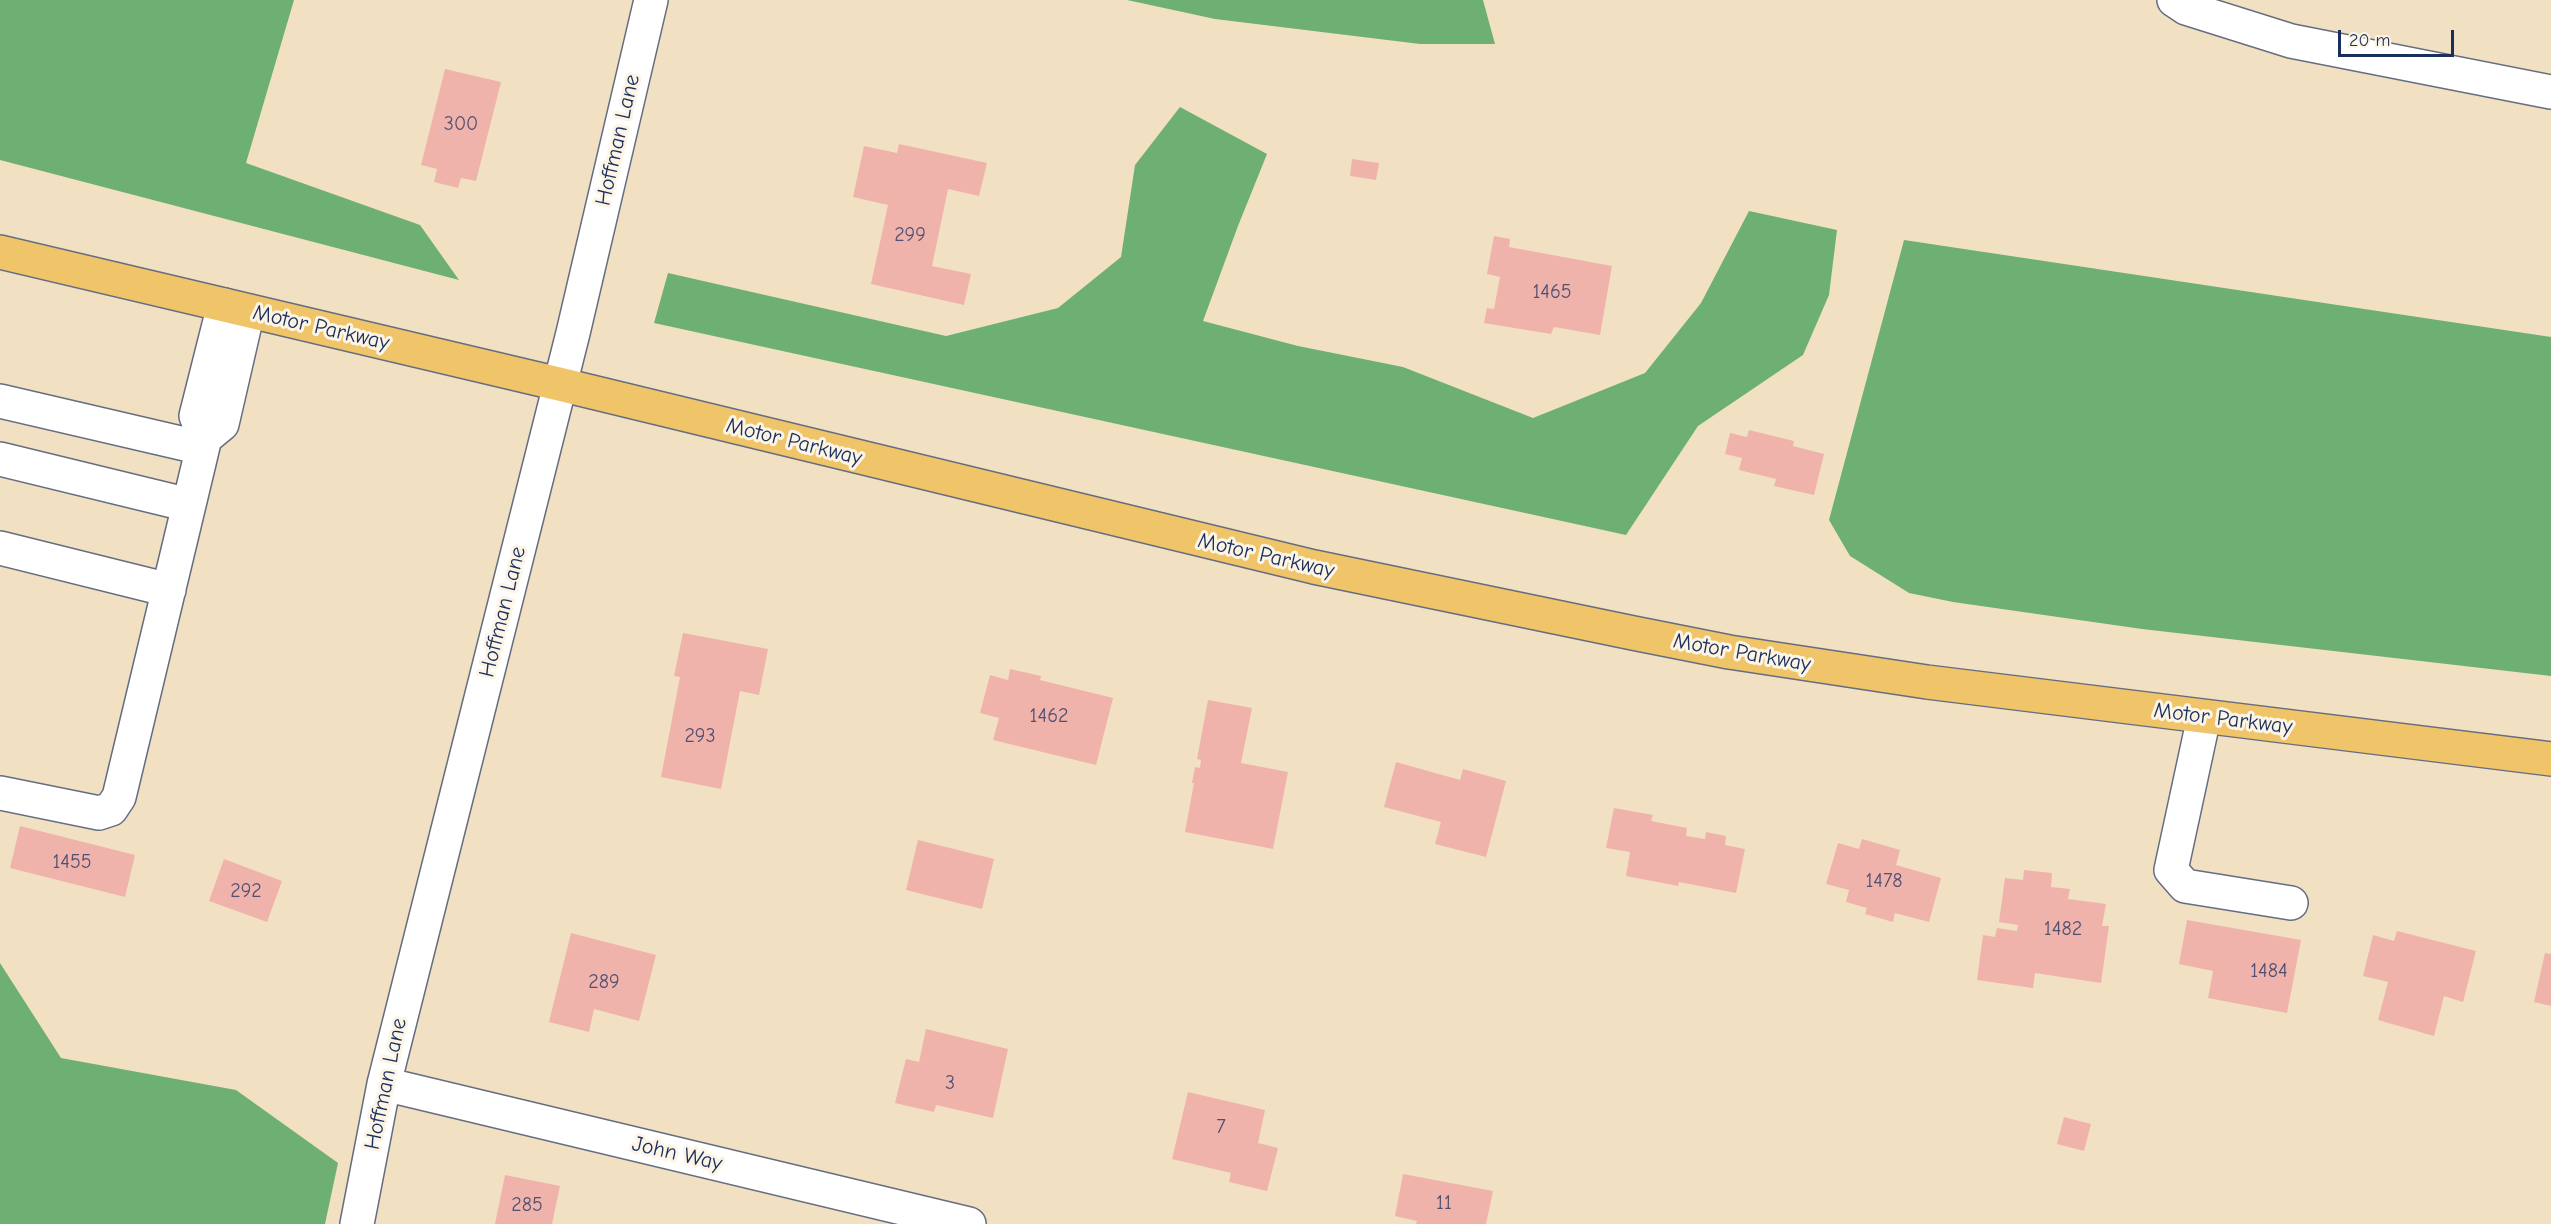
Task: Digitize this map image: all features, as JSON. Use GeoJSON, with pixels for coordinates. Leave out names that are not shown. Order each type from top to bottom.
{"type":"FeatureCollection","features":[{"type":"Feature","properties":{"kind":"main road","name":"Motor Parkway"},"geometry":{"type":"LineString","coordinates":[[0,252],[560,384],[1227,547],[1427,592],[1729,652],[1927,682],[2551,759]]}},
{"type":"Feature","properties":{"kind":"street","name":"Hoffman Lane"},"geometry":{"type":"LineString","coordinates":[[357,1224],[384,1084],[560,384],[651,0]]}},
{"type":"Feature","properties":{"kind":"street"},"geometry":{"type":"LineString","coordinates":[[2174,0],[2186,8],[2291,41],[2551,92]]}},
{"type":"Feature","properties":{"kind":"street"},"geometry":{"type":"LineString","coordinates":[[0,793],[99,813],[111,809],[119,797],[203,443],[196,416],[236,308]]}},
{"type":"Feature","properties":{"kind":"street"},"geometry":{"type":"LineString","coordinates":[[0,401],[203,443]]}},
{"type":"Feature","properties":{"kind":"street"},"geometry":{"type":"LineString","coordinates":[[0,459],[189,505]]}},
{"type":"Feature","properties":{"kind":"street"},"geometry":{"type":"LineString","coordinates":[[0,548],[168,590]]}},
{"type":"Feature","properties":{"kind":"street"},"geometry":{"type":"LineString","coordinates":[[2204,717],[2171,870],[2185,886],[2291,903]]}},
{"type":"Feature","properties":{"kind":"street","name":"John Way"},"geometry":{"type":"LineString","coordinates":[[384,1084],[969,1224]]}},
{"type":"Feature","properties":{"kind":"green space"},"geometry":{"type":"Polygon","coordinates":[[[0,0],[294,0],[246,163],[420,225],[459,280],[0,160],[0,0]]]}},
{"type":"Feature","properties":{"kind":"green space"},"geometry":{"type":"Polygon","coordinates":[[[1127,0],[1483,0],[1495,44],[1420,44],[1215,19],[1127,0]]]}},
{"type":"Feature","properties":{"kind":"green space"},"geometry":{"type":"Polygon","coordinates":[[[1180,107],[1267,154],[1203,321],[1298,346],[1403,367],[1533,418],[1645,373],[1701,303],[1749,211],[1837,230],[1829,295],[1803,355],[1698,426],[1626,535],[654,323],[668,273],[946,336],[1058,308],[1121,257],[1135,165],[1180,107]]]}},
{"type":"Feature","properties":{"kind":"green space"},"geometry":{"type":"Polygon","coordinates":[[[1904,240],[2551,337],[2551,676],[2142,629],[1953,602],[1909,593],[1850,556],[1829,520],[1904,240]]]}},
{"type":"Feature","properties":{"kind":"green space"},"geometry":{"type":"Polygon","coordinates":[[[0,963],[61,1058],[236,1090],[338,1163],[325,1224],[0,1224],[0,963]]]}},
{"type":"Feature","properties":{"kind":"building"},"geometry":{"type":"Polygon","coordinates":[[[445,69],[501,82],[476,181],[461,178],[458,188],[434,182],[437,169],[421,165],[445,69]]]}},
{"type":"Feature","properties":{"kind":"building"},"geometry":{"type":"Polygon","coordinates":[[[899,144],[987,163],[979,196],[948,189],[932,266],[971,274],[964,305],[871,284],[888,205],[853,197],[864,146],[897,153],[899,144]]]}},
{"type":"Feature","properties":{"kind":"building"},"geometry":{"type":"Polygon","coordinates":[[[1352,159],[1379,163],[1376,180],[1350,176],[1352,159]]]}},
{"type":"Feature","properties":{"kind":"building"},"geometry":{"type":"Polygon","coordinates":[[[1494,236],[1510,239],[1509,247],[1612,266],[1600,335],[1554,327],[1551,334],[1484,323],[1487,308],[1494,309],[1500,277],[1487,274],[1494,236]]]}},
{"type":"Feature","properties":{"kind":"building"},"geometry":{"type":"Polygon","coordinates":[[[1749,430],[1794,441],[1793,446],[1824,454],[1814,495],[1774,486],[1776,479],[1739,470],[1742,458],[1725,454],[1730,433],[1747,437],[1749,430]]]}},
{"type":"Feature","properties":{"kind":"building"},"geometry":{"type":"Polygon","coordinates":[[[683,633],[768,649],[759,695],[740,691],[721,789],[661,777],[680,677],[674,676],[683,633]]]}},
{"type":"Feature","properties":{"kind":"building"},"geometry":{"type":"Polygon","coordinates":[[[1010,669],[1041,676],[1040,680],[1113,698],[1096,765],[993,740],[999,718],[980,713],[990,675],[1008,680],[1010,669]]]}},
{"type":"Feature","properties":{"kind":"building"},"geometry":{"type":"Polygon","coordinates":[[[1208,700],[1252,708],[1241,763],[1288,772],[1273,849],[1185,832],[1195,767],[1200,768],[1201,760],[1197,759],[1208,700]]]}},
{"type":"Feature","properties":{"kind":"building"},"geometry":{"type":"Polygon","coordinates":[[[1396,762],[1460,780],[1463,769],[1506,781],[1486,857],[1435,844],[1441,822],[1384,807],[1396,762]]]}},
{"type":"Feature","properties":{"kind":"building"},"geometry":{"type":"Polygon","coordinates":[[[1614,808],[1653,815],[1651,821],[1687,828],[1686,836],[1705,839],[1706,832],[1726,836],[1725,845],[1745,849],[1736,893],[1679,882],[1678,886],[1626,876],[1630,852],[1606,848],[1614,808]]]}},
{"type":"Feature","properties":{"kind":"building"},"geometry":{"type":"Polygon","coordinates":[[[20,826],[135,855],[125,897],[10,868],[20,826]]]}},
{"type":"Feature","properties":{"kind":"building"},"geometry":{"type":"Polygon","coordinates":[[[1862,839],[1900,850],[1896,865],[1941,878],[1929,922],[1895,913],[1893,922],[1865,914],[1867,908],[1846,902],[1849,890],[1826,884],[1838,843],[1859,849],[1862,839]]]}},
{"type":"Feature","properties":{"kind":"building"},"geometry":{"type":"Polygon","coordinates":[[[918,840],[994,859],[982,909],[906,890],[918,840]]]}},
{"type":"Feature","properties":{"kind":"building"},"geometry":{"type":"Polygon","coordinates":[[[224,859],[282,881],[267,922],[209,901],[224,859]]]}},
{"type":"Feature","properties":{"kind":"building"},"geometry":{"type":"Polygon","coordinates":[[[2024,870],[2052,873],[2051,887],[2070,889],[2068,899],[2106,904],[2102,926],[2109,926],[2101,983],[2035,973],[2033,988],[1977,980],[1983,935],[1995,937],[1997,928],[2017,931],[2018,925],[1999,922],[2005,878],[2023,880],[2024,870]]]}},
{"type":"Feature","properties":{"kind":"building"},"geometry":{"type":"Polygon","coordinates":[[[2187,920],[2301,940],[2287,1013],[2208,998],[2213,971],[2179,964],[2187,920]]]}},
{"type":"Feature","properties":{"kind":"building"},"geometry":{"type":"Polygon","coordinates":[[[2397,931],[2476,951],[2463,1002],[2444,996],[2434,1036],[2378,1020],[2388,982],[2363,976],[2373,935],[2394,941],[2397,931]]]}},
{"type":"Feature","properties":{"kind":"building"},"geometry":{"type":"Polygon","coordinates":[[[571,933],[656,955],[639,1021],[594,1009],[589,1032],[549,1022],[571,933]]]}},
{"type":"Feature","properties":{"kind":"building"},"geometry":{"type":"Polygon","coordinates":[[[2545,953],[2551,954],[2551,1006],[2534,1002],[2545,953]]]}},
{"type":"Feature","properties":{"kind":"building"},"geometry":{"type":"Polygon","coordinates":[[[926,1029],[1008,1049],[993,1118],[936,1105],[934,1112],[895,1103],[906,1059],[919,1062],[926,1029]]]}},
{"type":"Feature","properties":{"kind":"building"},"geometry":{"type":"Polygon","coordinates":[[[1188,1092],[1265,1110],[1258,1143],[1278,1148],[1267,1191],[1229,1182],[1231,1173],[1172,1159],[1188,1092]]]}},
{"type":"Feature","properties":{"kind":"building"},"geometry":{"type":"Polygon","coordinates":[[[2064,1117],[2091,1124],[2084,1151],[2057,1144],[2064,1117]]]}},
{"type":"Feature","properties":{"kind":"building"},"geometry":{"type":"Polygon","coordinates":[[[1403,1174],[1493,1191],[1486,1224],[1416,1224],[1417,1221],[1395,1216],[1403,1174]]]}},
{"type":"Feature","properties":{"kind":"building"},"geometry":{"type":"Polygon","coordinates":[[[505,1175],[560,1186],[552,1224],[495,1224],[505,1175]]]}}]}
